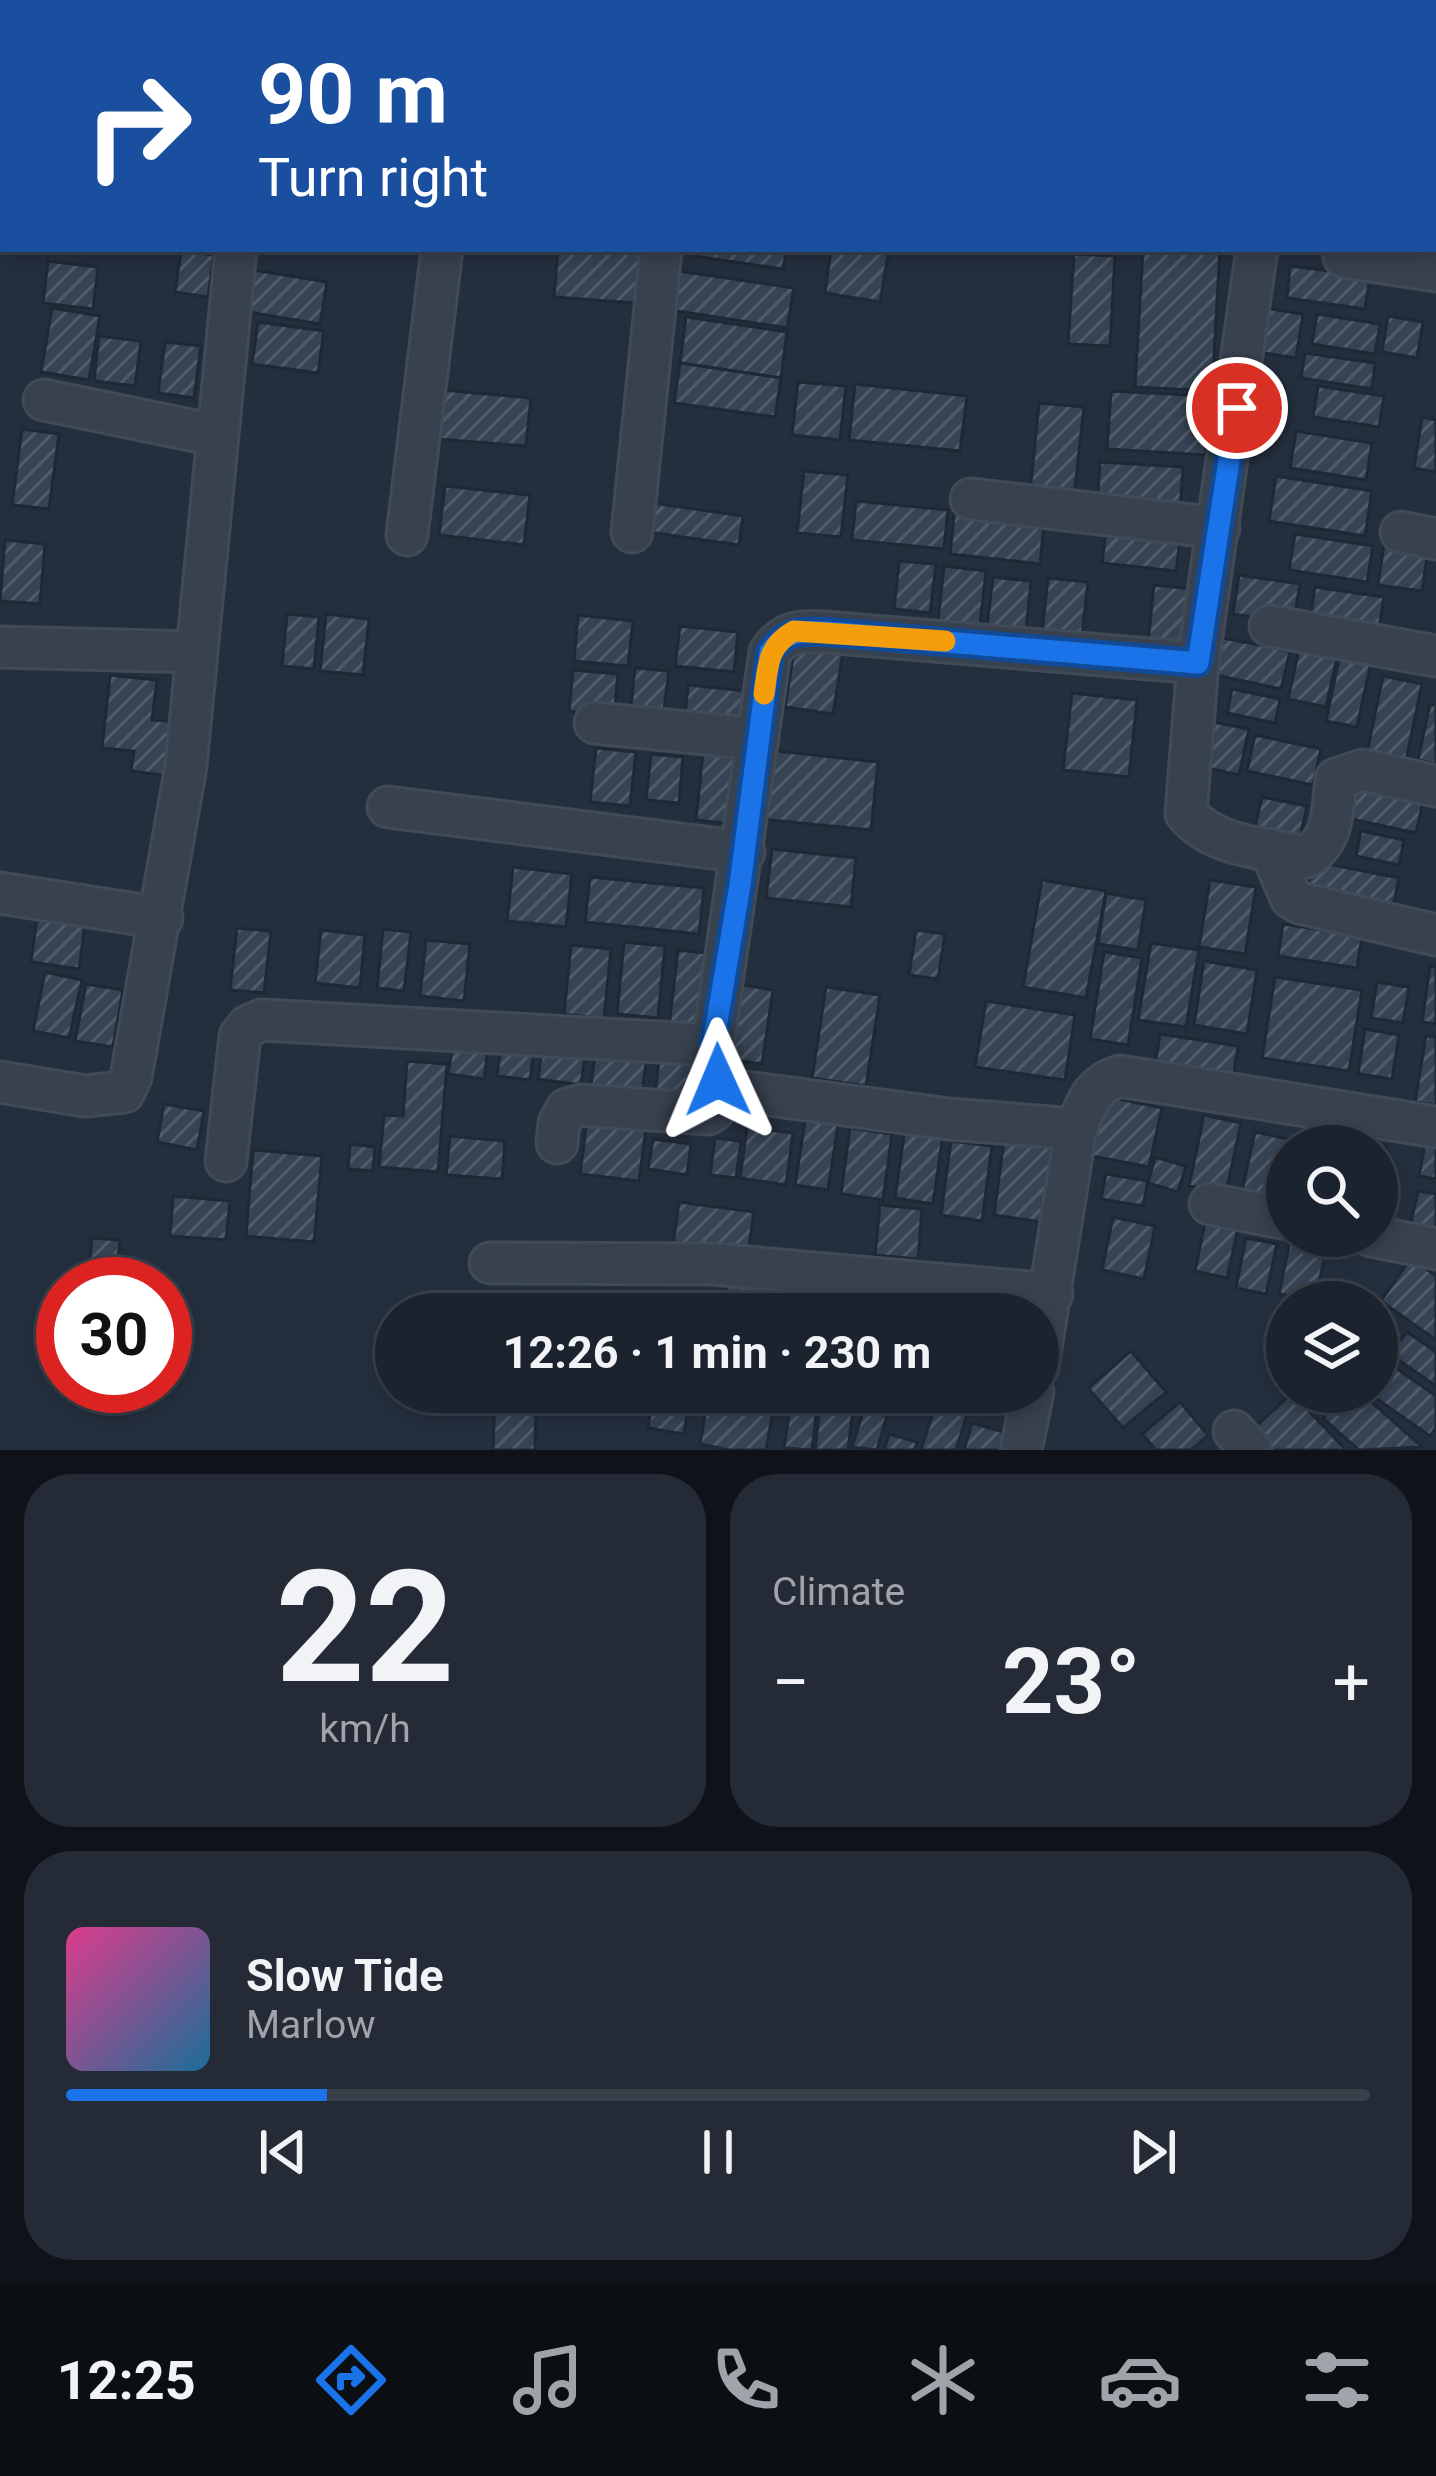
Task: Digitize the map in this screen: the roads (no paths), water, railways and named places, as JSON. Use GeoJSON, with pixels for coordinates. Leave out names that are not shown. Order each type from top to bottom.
{"type":"FeatureCollection","features":[{"type":"Feature","properties":{"kind":"street"},"geometry":{"type":"LineString","coordinates":[[0,1082],[86,1096],[124,1092],[162,918],[186,766],[236,252]]}},
{"type":"Feature","properties":{"kind":"street"},"geometry":{"type":"LineString","coordinates":[[407,535],[442,252]]}},
{"type":"Feature","properties":{"kind":"street"},"geometry":{"type":"LineString","coordinates":[[632,532],[661,252]]}},
{"type":"Feature","properties":{"kind":"street"},"geometry":{"type":"LineString","coordinates":[[1257,252],[1198,663],[1186,813],[1213,836],[1306,856],[1329,836],[1336,779],[1364,770],[1436,786]]}},
{"type":"Feature","properties":{"kind":"street"},"geometry":{"type":"LineString","coordinates":[[1344,257],[1436,271]]}},
{"type":"Feature","properties":{"kind":"street"},"geometry":{"type":"LineString","coordinates":[[44,400],[215,435]]}},
{"type":"Feature","properties":{"kind":"street"},"geometry":{"type":"LineString","coordinates":[[970,499],[1219,528]]}},
{"type":"Feature","properties":{"kind":"street"},"geometry":{"type":"LineString","coordinates":[[1270,626],[1436,656]]}},
{"type":"Feature","properties":{"kind":"street"},"geometry":{"type":"LineString","coordinates":[[556,1143],[567,1109],[636,1107],[708,1114],[714,1110],[723,1089],[713,1045],[770,652],[779,639],[794,631],[1198,663]]}},
{"type":"Feature","properties":{"kind":"street"},"geometry":{"type":"LineString","coordinates":[[0,647],[196,652]]}},
{"type":"Feature","properties":{"kind":"street"},"geometry":{"type":"LineString","coordinates":[[595,723],[758,739]]}},
{"type":"Feature","properties":{"kind":"street"},"geometry":{"type":"LineString","coordinates":[[388,807],[744,852]]}},
{"type":"Feature","properties":{"kind":"street"},"geometry":{"type":"LineString","coordinates":[[1270,849],[1292,898],[1300,903],[1436,935]]}},
{"type":"Feature","properties":{"kind":"street"},"geometry":{"type":"LineString","coordinates":[[0,893],[162,918]]}},
{"type":"Feature","properties":{"kind":"street"},"geometry":{"type":"LineString","coordinates":[[226,1161],[240,1036],[262,1020],[713,1045]]}},
{"type":"Feature","properties":{"kind":"street"},"geometry":{"type":"LineString","coordinates":[[1052,1293],[1076,1130],[1096,1087],[1120,1076],[1436,1127]]}},
{"type":"Feature","properties":{"kind":"street"},"geometry":{"type":"LineString","coordinates":[[723,1089],[949,1119],[1076,1130]]}},
{"type":"Feature","properties":{"kind":"street"},"geometry":{"type":"LineString","coordinates":[[1210,1204],[1266,1215]]}},
{"type":"Feature","properties":{"kind":"street"},"geometry":{"type":"LineString","coordinates":[[1398,1241],[1436,1249]]}},
{"type":"Feature","properties":{"kind":"street"},"geometry":{"type":"LineString","coordinates":[[490,1263],[714,1264],[1041,1293]]}},
{"type":"Feature","properties":{"kind":"street"},"geometry":{"type":"LineString","coordinates":[[1021,1450],[1029,1413]]}}]}
